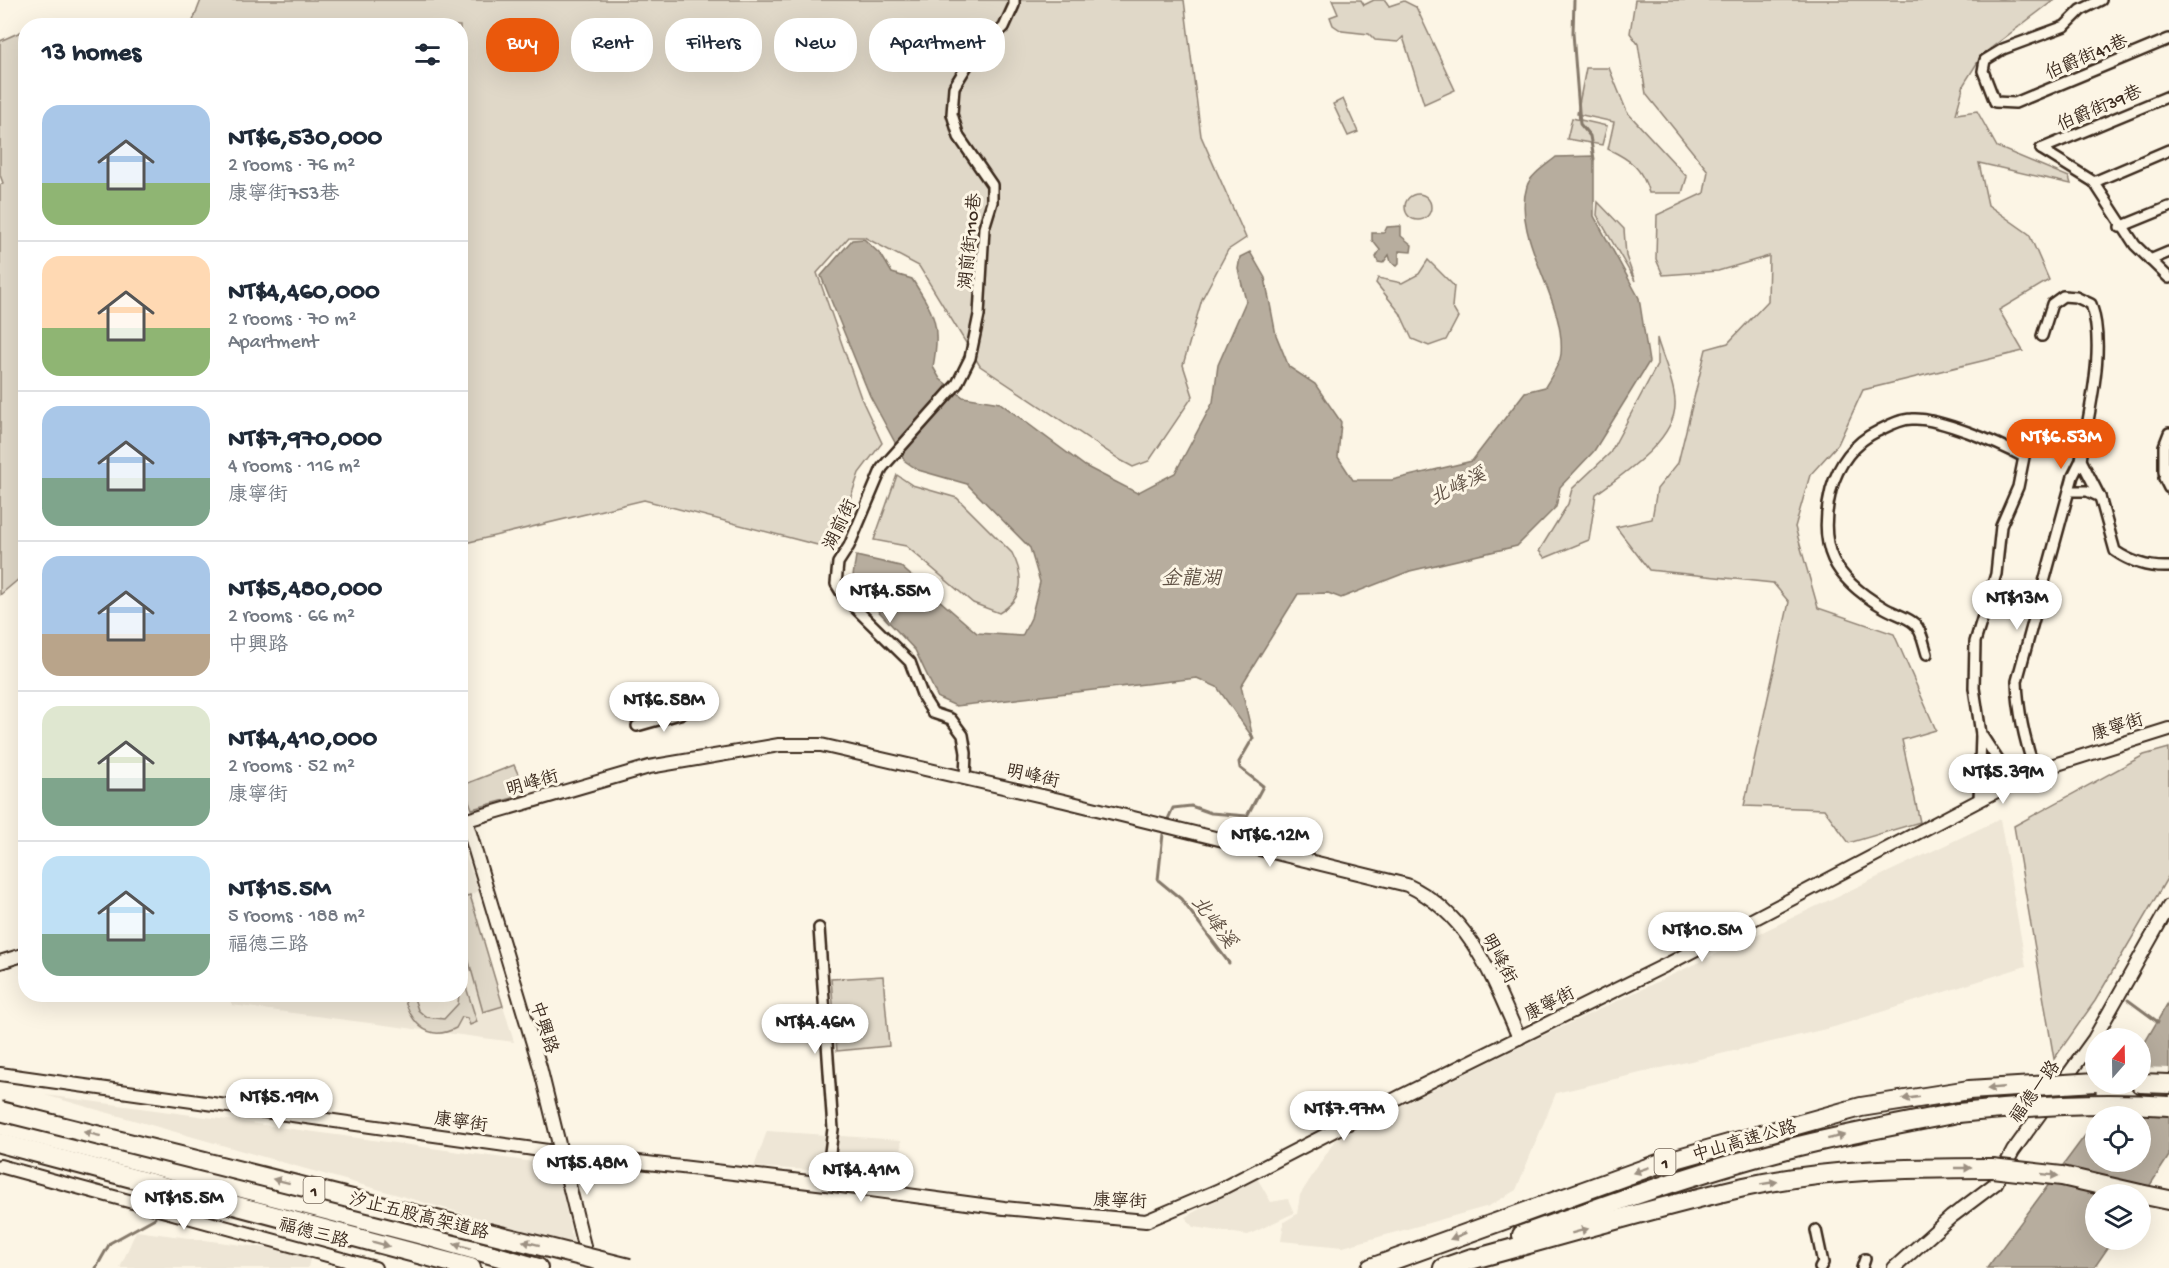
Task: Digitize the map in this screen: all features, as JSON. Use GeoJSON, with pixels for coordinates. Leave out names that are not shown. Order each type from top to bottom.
{"type":"FeatureCollection","features":[{"type":"Feature","properties":{"kind":"highway","name":"中山高速公路"},"geometry":{"type":"LineString","coordinates":[[1371,1268],[1661,1163],[1861,1107],[1969,1090],[2085,1083]]}},
{"type":"Feature","properties":{"kind":"highway"},"geometry":{"type":"LineString","coordinates":[[2151,1083],[2169,1084]]}},
{"type":"Feature","properties":{"kind":"highway","name":"中山高速公路"},"geometry":{"type":"LineString","coordinates":[[1443,1268],[1463,1262],[1508,1240],[1624,1198],[1782,1150],[1865,1130],[1958,1113],[2019,1107],[2115,1102],[2169,1106]]}},
{"type":"Feature","properties":{"kind":"highway","name":"汐止五股高架道路"},"geometry":{"type":"LineString","coordinates":[[0,1111],[629,1268]]}},
{"type":"Feature","properties":{"kind":"highway","name":"1"},"geometry":{"type":"LineString","coordinates":[[0,1125],[430,1237],[538,1268]]}},
{"type":"Feature","properties":{"kind":"highway","name":"1"},"geometry":{"type":"LineString","coordinates":[[0,1143],[471,1268]]}},
{"type":"Feature","properties":{"kind":"highway"},"geometry":{"type":"LineString","coordinates":[[1463,1262],[1745,1187],[1813,1176],[1913,1168],[1992,1168],[2062,1176],[2165,1200]]}},
{"type":"Feature","properties":{"kind":"street","name":"湖前街110巷"},"geometry":{"type":"LineString","coordinates":[[895,454],[957,384],[970,358],[979,315],[984,228],[992,202],[992,185],[959,137],[952,114],[954,87],[973,56],[1004,27],[1014,0]]}},
{"type":"Feature","properties":{"kind":"street","name":"伯爵街41巷"},"geometry":{"type":"LineString","coordinates":[[2101,0],[2081,10],[2065,26],[2003,49],[1984,60],[1983,71],[1995,102],[2015,103],[2169,39]]}},
{"type":"Feature","properties":{"kind":"street","name":"伯爵街39巷"},"geometry":{"type":"LineString","coordinates":[[2094,182],[2041,149],[2169,96]]}},
{"type":"Feature","properties":{"kind":"street"},"geometry":{"type":"LineString","coordinates":[[2169,150],[2094,182],[2120,227],[2169,278]]}},
{"type":"Feature","properties":{"kind":"street"},"geometry":{"type":"LineString","coordinates":[[2120,227],[2169,207]]}},
{"type":"Feature","properties":{"kind":"street"},"geometry":{"type":"LineString","coordinates":[[2150,260],[2169,252]]}},
{"type":"Feature","properties":{"kind":"street"},"geometry":{"type":"LineString","coordinates":[[2035,771],[2026,745],[2018,699],[2018,681],[2074,471],[2081,460],[2096,353],[2097,321],[2091,304],[2076,297],[2064,296],[2052,304],[2042,336]]}},
{"type":"Feature","properties":{"kind":"street"},"geometry":{"type":"LineString","coordinates":[[1927,654],[1915,624],[1864,596],[1838,569],[1827,545],[1825,516],[1833,484],[1844,460],[1868,435],[1911,418],[1931,420],[2024,457],[2018,487],[2001,526],[1996,574],[1975,642],[1974,688],[1982,734],[1979,800]]}},
{"type":"Feature","properties":{"kind":"street"},"geometry":{"type":"LineString","coordinates":[[2169,433],[2164,446],[2167,469],[2165,483],[2169,488]]}},
{"type":"Feature","properties":{"kind":"street","name":"湖前街"},"geometry":{"type":"LineString","coordinates":[[895,454],[882,468],[849,546],[838,562],[836,584],[844,597],[910,662],[923,698],[933,713],[951,719],[963,735],[966,753],[965,778]]}},
{"type":"Feature","properties":{"kind":"street"},"geometry":{"type":"LineString","coordinates":[[2081,460],[2100,497],[2115,551],[2128,560],[2144,565],[2169,567]]}},
{"type":"Feature","properties":{"kind":"street"},"geometry":{"type":"LineString","coordinates":[[2070,491],[2087,491],[2100,497]]}},
{"type":"Feature","properties":{"kind":"street"},"geometry":{"type":"LineString","coordinates":[[637,726],[683,713]]}},
{"type":"Feature","properties":{"kind":"street","name":"康寧街"},"geometry":{"type":"LineString","coordinates":[[0,1074],[562,1153],[826,1184],[1004,1208],[1146,1221],[1218,1190],[1668,964],[2035,771],[2169,729]]}},
{"type":"Feature","properties":{"kind":"street"},"geometry":{"type":"LineString","coordinates":[[1982,734],[2013,783]]}},
{"type":"Feature","properties":{"kind":"street","name":"明峰街"},"geometry":{"type":"LineString","coordinates":[[468,820],[649,767],[779,745],[821,745],[1407,885],[1423,892],[1466,932],[1488,967],[1519,1038]]}},
{"type":"Feature","properties":{"kind":"street","name":"中興路"},"geometry":{"type":"LineString","coordinates":[[468,835],[562,1153],[584,1246]]}},
{"type":"Feature","properties":{"kind":"street","name":"福德一路"},"geometry":{"type":"LineString","coordinates":[[1894,1268],[1951,1217],[1995,1183],[2013,1151],[2094,1039],[2169,906]]}},
{"type":"Feature","properties":{"kind":"street"},"geometry":{"type":"LineString","coordinates":[[819,928],[833,1129],[826,1184]]}},
{"type":"Feature","properties":{"kind":"street"},"geometry":{"type":"LineString","coordinates":[[0,962],[18,956]]}},
{"type":"Feature","properties":{"kind":"street","name":"福德三路"},"geometry":{"type":"LineString","coordinates":[[0,1166],[375,1268]]}},
{"type":"Feature","properties":{"kind":"street"},"geometry":{"type":"LineString","coordinates":[[1816,1230],[1823,1263],[1820,1268]]}},
{"type":"Feature","properties":{"kind":"shaded area"},"geometry":{"type":"Polygon","coordinates":[[[201,0],[1184,0],[1201,136],[1246,238],[1228,250],[1202,299],[1183,365],[1193,396],[1149,461],[1133,467],[980,366],[919,266],[864,237],[849,237],[817,273],[861,398],[882,443],[859,473],[833,549],[644,500],[468,542],[468,18],[194,18],[201,0]]]}},
{"type":"Feature","properties":{"kind":"shaded area"},"geometry":{"type":"Polygon","coordinates":[[[1332,0],[1361,0],[1364,5],[1374,0],[1385,0],[1389,6],[1404,1],[1416,7],[1455,90],[1424,104],[1403,37],[1398,42],[1375,40],[1369,34],[1342,31],[1333,25],[1330,17],[1338,14],[1332,0]]]}},
{"type":"Feature","properties":{"kind":"shaded area"},"geometry":{"type":"Polygon","coordinates":[[[1635,0],[2054,0],[1982,55],[1964,84],[1956,114],[1977,111],[1997,147],[2069,177],[2071,184],[1979,163],[1988,205],[2029,234],[2049,280],[1999,310],[2023,351],[1863,390],[1838,444],[1810,475],[1795,527],[1818,608],[1894,634],[1936,730],[1902,740],[1920,822],[1849,843],[1824,809],[1744,806],[1789,602],[1773,583],[1649,570],[1616,527],[1652,519],[1657,489],[1678,463],[1706,349],[1728,343],[1768,301],[1769,256],[1718,271],[1663,275],[1656,259],[1657,215],[1704,193],[1708,171],[1646,94],[1638,44],[1630,33],[1635,0]]]}},
{"type":"Feature","properties":{"kind":"shaded area"},"geometry":{"type":"Polygon","coordinates":[[[18,33],[18,580],[0,595],[0,185],[3,183],[0,175],[0,41],[18,33]]]}},
{"type":"Feature","properties":{"kind":"shaded area"},"geometry":{"type":"Polygon","coordinates":[[[1586,68],[1609,68],[1627,112],[1687,177],[1682,193],[1649,193],[1639,171],[1623,157],[1608,149],[1614,122],[1577,114],[1586,68]]]}},
{"type":"Feature","properties":{"kind":"shaded area"},"geometry":{"type":"Polygon","coordinates":[[[1343,99],[1358,132],[1348,136],[1333,104],[1343,99]]]}},
{"type":"Feature","properties":{"kind":"shaded area"},"geometry":{"type":"Polygon","coordinates":[[[1572,118],[1607,126],[1602,145],[1567,139],[1572,118]]]}},
{"type":"Feature","properties":{"kind":"shaded area"},"geometry":{"type":"Polygon","coordinates":[[[1418,194],[1427,198],[1431,207],[1427,216],[1418,220],[1409,216],[1405,207],[1409,198],[1418,194]]]}},
{"type":"Feature","properties":{"kind":"shaded area"},"geometry":{"type":"Polygon","coordinates":[[[1598,202],[1624,229],[1626,256],[1635,281],[1597,215],[1598,202]]]}},
{"type":"Feature","properties":{"kind":"shaded area"},"geometry":{"type":"Polygon","coordinates":[[[1428,260],[1454,286],[1452,307],[1458,317],[1446,340],[1429,346],[1412,339],[1400,313],[1376,283],[1378,278],[1402,283],[1419,274],[1428,260]]]}},
{"type":"Feature","properties":{"kind":"shaded area"},"geometry":{"type":"Polygon","coordinates":[[[1657,338],[1675,401],[1674,415],[1668,429],[1634,466],[1596,494],[1589,540],[1545,558],[1539,551],[1568,504],[1572,489],[1610,453],[1657,365],[1657,338]]]}},
{"type":"Feature","properties":{"kind":"shaded area"},"geometry":{"type":"Polygon","coordinates":[[[897,475],[912,485],[957,498],[1012,553],[1019,571],[1020,587],[1018,594],[1007,607],[999,613],[973,603],[906,546],[874,540],[897,475]]]}},
{"type":"Feature","properties":{"kind":"shaded area"},"geometry":{"type":"Polygon","coordinates":[[[2169,748],[2169,875],[2095,1001],[2054,1059],[2014,826],[2144,755],[2169,748]]]}},
{"type":"Feature","properties":{"kind":"shaded area"},"geometry":{"type":"Polygon","coordinates":[[[514,765],[527,794],[472,809],[468,798],[468,783],[514,765]]]}},
{"type":"Feature","properties":{"kind":"shaded area"},"geometry":{"type":"Polygon","coordinates":[[[2000,819],[2026,966],[1834,1027],[1556,1093],[1516,1190],[1489,1206],[1343,1247],[1281,1241],[1284,1222],[1297,1214],[1300,1195],[1337,1137],[1522,1046],[2000,819]]]}},
{"type":"Feature","properties":{"kind":"shaded area"},"geometry":{"type":"Polygon","coordinates":[[[468,862],[479,891],[470,895],[514,1042],[232,1005],[231,1002],[468,1002],[468,862]]]}},
{"type":"Feature","properties":{"kind":"shaded area"},"geometry":{"type":"Polygon","coordinates":[[[470,895],[503,1006],[483,1012],[468,958],[468,896],[470,895]]]}},
{"type":"Feature","properties":{"kind":"shaded area"},"geometry":{"type":"Polygon","coordinates":[[[883,976],[889,1046],[837,1051],[831,979],[883,976]]]}},
{"type":"Feature","properties":{"kind":"shaded area"},"geometry":{"type":"Polygon","coordinates":[[[468,993],[477,1022],[470,1025],[467,1018],[462,1017],[456,1028],[436,1033],[421,1027],[415,1021],[405,1002],[415,1002],[418,1010],[426,1017],[444,1019],[458,1002],[468,1002],[468,993]]]}},
{"type":"Feature","properties":{"kind":"shaded area"},"geometry":{"type":"Polygon","coordinates":[[[45,1095],[556,1165],[574,1245],[45,1095]]]}},
{"type":"Feature","properties":{"kind":"shaded area"},"geometry":{"type":"Polygon","coordinates":[[[767,1131],[901,1140],[904,1175],[754,1167],[767,1131]]]}},
{"type":"Feature","properties":{"kind":"shaded area"},"geometry":{"type":"Polygon","coordinates":[[[1257,1178],[1271,1202],[1288,1199],[1294,1213],[1248,1235],[1193,1227],[1185,1217],[1257,1178]]]}},
{"type":"Feature","properties":{"kind":"shaded area"},"geometry":{"type":"Polygon","coordinates":[[[136,1231],[311,1254],[308,1268],[120,1268],[136,1231]]]}},
{"type":"Feature","properties":{"kind":"water","name":"金龍湖"},"geometry":{"type":"Polygon","coordinates":[[[1594,156],[1594,216],[1639,298],[1649,362],[1594,451],[1560,487],[1556,507],[1517,546],[1410,571],[1341,598],[1328,593],[1298,594],[1241,686],[1253,738],[1217,687],[1197,678],[956,706],[938,698],[915,650],[852,583],[856,556],[900,566],[977,633],[1022,636],[1031,618],[1040,582],[1030,548],[967,484],[918,470],[905,461],[870,396],[821,276],[852,240],[864,239],[882,256],[892,273],[912,279],[934,321],[936,341],[933,367],[940,379],[963,397],[1000,403],[1085,466],[1137,493],[1175,473],[1213,402],[1218,365],[1246,301],[1238,269],[1240,257],[1250,252],[1265,278],[1276,335],[1289,367],[1315,384],[1341,422],[1338,457],[1353,480],[1392,480],[1472,461],[1525,392],[1545,387],[1560,358],[1560,333],[1556,312],[1526,226],[1524,206],[1527,186],[1535,174],[1556,157],[1594,156]]]}},
{"type":"Feature","properties":{"kind":"water"},"geometry":{"type":"Polygon","coordinates":[[[1401,226],[1401,236],[1412,245],[1411,252],[1399,251],[1397,265],[1391,262],[1389,255],[1383,263],[1378,262],[1376,257],[1380,250],[1372,240],[1372,233],[1384,233],[1387,227],[1401,226]]]}},
{"type":"Feature","properties":{"kind":"water"},"geometry":{"type":"Polygon","coordinates":[[[2169,1001],[2169,1156],[2151,1184],[2085,1184],[2085,1250],[2106,1250],[2094,1268],[1987,1268],[2085,1136],[2085,1172],[2151,1172],[2151,1106],[2112,1106],[2127,1094],[2151,1094],[2151,1032],[2169,1001]]]}},
{"type":"Feature","properties":{"kind":"pier"},"geometry":{"type":"Polygon","coordinates":[[[2151,1067],[2169,1068],[2169,1115],[2151,1114],[2151,1106],[2103,1106],[2110,1094],[2151,1094],[2151,1067]]]}},
{"type":"Feature","properties":{"kind":"waterway","name":"北峰溪"},"geometry":{"type":"LineString","coordinates":[[1574,0],[1573,33],[1580,124],[1590,136],[1594,159]]}},
{"type":"Feature","properties":{"kind":"waterway","name":"北峰溪"},"geometry":{"type":"LineString","coordinates":[[1168,819],[1173,808],[1191,806],[1211,813],[1247,816],[1263,786],[1240,768],[1239,762],[1253,738],[1251,734]]}},
{"type":"Feature","properties":{"kind":"waterway","name":"北峰溪"},"geometry":{"type":"LineString","coordinates":[[1163,834],[1158,880],[1181,899],[1229,963]]}},
{"type":"Feature","properties":{"kind":"waterway","name":"北峰溪"},"geometry":{"type":"LineString","coordinates":[[2128,1000],[2158,1022]]}},
{"type":"Feature","properties":{"kind":"waterway"},"geometry":{"type":"LineString","coordinates":[[96,1268],[110,1243],[155,1218]]}}]}
